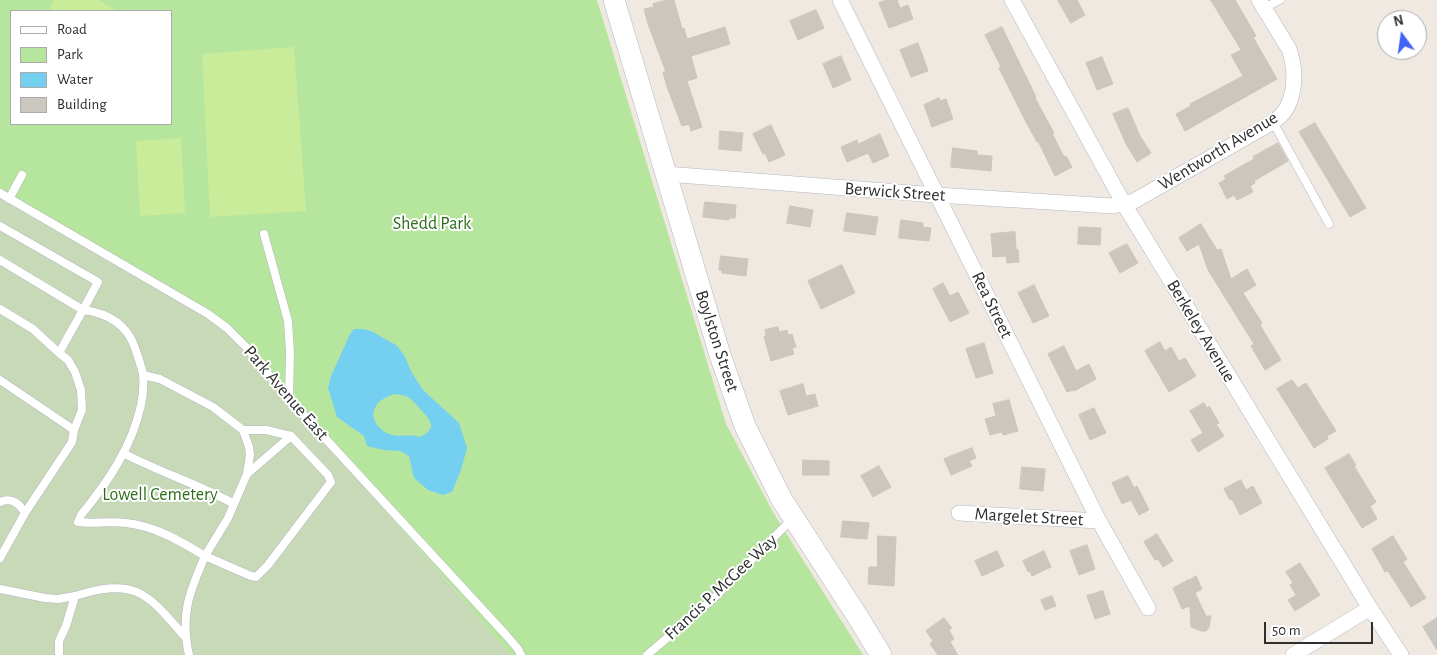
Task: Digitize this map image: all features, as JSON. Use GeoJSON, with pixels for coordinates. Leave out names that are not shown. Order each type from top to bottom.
{"type":"FeatureCollection","features":[{"type":"Feature","properties":{"kind":"main road","name":"Boylston Street"},"geometry":{"type":"LineString","coordinates":[[614,0],[720,355],[745,426],[782,500],[881,655]]}},
{"type":"Feature","properties":{"kind":"street","name":"Rea Street"},"geometry":{"type":"LineString","coordinates":[[840,0],[1099,521],[1148,608]]}},
{"type":"Feature","properties":{"kind":"street","name":"Berkeley Avenue"},"geometry":{"type":"LineString","coordinates":[[1012,0],[1124,204],[1370,608],[1401,655]]}},
{"type":"Feature","properties":{"kind":"street","name":"Wentworth Avenue"},"geometry":{"type":"LineString","coordinates":[[1124,204],[1134,201],[1280,118],[1292,94],[1294,67],[1289,49],[1262,4]]}},
{"type":"Feature","properties":{"kind":"street","name":"Berwick Street"},"geometry":{"type":"LineString","coordinates":[[666,174],[937,195],[1114,206],[1124,204]]}},
{"type":"Feature","properties":{"kind":"street","name":"Margelet Street"},"geometry":{"type":"LineString","coordinates":[[959,513],[1099,521]]}},
{"type":"Feature","properties":{"kind":"street"},"geometry":{"type":"LineString","coordinates":[[1292,655],[1370,608]]}},
{"type":"Feature","properties":{"kind":"lane"},"geometry":{"type":"LineString","coordinates":[[1262,4],[1280,0]]}},
{"type":"Feature","properties":{"kind":"lane"},"geometry":{"type":"LineString","coordinates":[[1273,122],[1329,224]]}},
{"type":"Feature","properties":{"kind":"lane"},"geometry":{"type":"LineString","coordinates":[[9,199],[22,175]]}},
{"type":"Feature","properties":{"kind":"lane","name":"Park Avenue East"},"geometry":{"type":"LineString","coordinates":[[0,193],[208,314],[227,328],[245,346],[289,399],[506,635],[521,655]]}},
{"type":"Feature","properties":{"kind":"lane"},"geometry":{"type":"LineString","coordinates":[[0,226],[98,282],[59,353]]}},
{"type":"Feature","properties":{"kind":"lane"},"geometry":{"type":"LineString","coordinates":[[264,234],[288,321],[290,353],[289,399]]}},
{"type":"Feature","properties":{"kind":"lane"},"geometry":{"type":"LineString","coordinates":[[0,260],[83,310],[93,311],[117,322],[126,330],[134,344],[143,374],[143,392],[137,421],[124,453],[111,476],[81,515],[78,522],[126,522],[149,527],[178,540],[205,556],[256,577],[331,482],[328,475],[291,436],[266,430],[243,430]]}},
{"type":"Feature","properties":{"kind":"lane"},"geometry":{"type":"LineString","coordinates":[[0,309],[33,329],[68,360],[75,372],[81,390],[82,410],[74,430],[72,442],[25,513],[0,558]]}},
{"type":"Feature","properties":{"kind":"lane"},"geometry":{"type":"LineString","coordinates":[[143,374],[160,380],[205,403],[243,430],[249,447],[250,455],[247,474],[228,518],[205,556],[192,587],[186,610],[185,637],[189,655]]}},
{"type":"Feature","properties":{"kind":"lane"},"geometry":{"type":"LineString","coordinates":[[0,380],[74,430]]}},
{"type":"Feature","properties":{"kind":"lane"},"geometry":{"type":"LineString","coordinates":[[247,474],[291,436]]}},
{"type":"Feature","properties":{"kind":"lane"},"geometry":{"type":"LineString","coordinates":[[124,453],[145,464],[211,491],[234,504]]}},
{"type":"Feature","properties":{"kind":"lane"},"geometry":{"type":"LineString","coordinates":[[0,502],[6,500],[13,501],[19,504],[25,513]]}},
{"type":"Feature","properties":{"kind":"lane","name":"Francis P. McGee Way"},"geometry":{"type":"LineString","coordinates":[[647,655],[714,598],[794,517]]}},
{"type":"Feature","properties":{"kind":"lane"},"geometry":{"type":"LineString","coordinates":[[0,590],[58,599],[117,587],[134,590],[148,598],[164,612],[185,637]]}},
{"type":"Feature","properties":{"kind":"lane"},"geometry":{"type":"LineString","coordinates":[[59,655],[59,641],[66,626],[75,596]]}},
{"type":"Feature","properties":{"kind":"green space","name":"Shedd Park"},"geometry":{"type":"Polygon","coordinates":[[[0,0],[597,0],[726,424],[774,514],[863,655],[511,655],[289,399],[208,314],[0,188],[0,0]]]}},
{"type":"Feature","properties":{"kind":"green space"},"geometry":{"type":"Polygon","coordinates":[[[53,0],[99,0],[115,10],[49,10],[53,0]]]}},
{"type":"Feature","properties":{"kind":"green space"},"geometry":{"type":"Polygon","coordinates":[[[294,47],[306,211],[210,217],[202,54],[294,47]]]}},
{"type":"Feature","properties":{"kind":"green space"},"geometry":{"type":"Polygon","coordinates":[[[181,138],[185,213],[140,216],[136,141],[181,138]]]}},
{"type":"Feature","properties":{"kind":"green space","name":"Lowell Cemetery"},"geometry":{"type":"Polygon","coordinates":[[[0,193],[227,328],[511,655],[0,655],[0,193]]]}},
{"type":"Feature","properties":{"kind":"water"},"geometry":{"type":"Polygon","coordinates":[[[354,329],[363,329],[371,331],[396,345],[404,355],[412,373],[423,390],[459,423],[467,448],[452,492],[443,495],[428,490],[414,478],[409,456],[400,451],[367,446],[364,436],[337,417],[328,388],[331,376],[354,329]],[[394,394],[376,405],[374,417],[377,425],[395,436],[420,437],[429,431],[431,428],[430,421],[416,404],[406,396],[394,394]]]}},
{"type":"Feature","properties":{"kind":"building"},"geometry":{"type":"Polygon","coordinates":[[[674,0],[682,29],[684,28],[687,39],[725,27],[730,44],[691,56],[697,78],[687,81],[702,127],[691,131],[689,124],[682,126],[667,87],[663,72],[666,72],[644,9],[654,7],[653,4],[674,0]]]}},
{"type":"Feature","properties":{"kind":"building"},"geometry":{"type":"Polygon","coordinates":[[[887,0],[897,0],[900,8],[908,5],[913,19],[889,28],[879,3],[887,0]]]}},
{"type":"Feature","properties":{"kind":"building"},"geometry":{"type":"Polygon","coordinates":[[[1058,0],[1077,0],[1085,15],[1071,23],[1058,0]]]}},
{"type":"Feature","properties":{"kind":"building"},"geometry":{"type":"Polygon","coordinates":[[[1211,0],[1235,0],[1256,36],[1253,37],[1277,79],[1185,131],[1176,114],[1191,106],[1190,104],[1243,76],[1231,55],[1241,50],[1211,0]]]}},
{"type":"Feature","properties":{"kind":"building"},"geometry":{"type":"Polygon","coordinates":[[[816,10],[824,28],[798,40],[790,21],[816,10]]]}},
{"type":"Feature","properties":{"kind":"building"},"geometry":{"type":"Polygon","coordinates":[[[1002,27],[1064,157],[1066,156],[1072,167],[1055,176],[999,68],[1001,67],[985,35],[1002,27]]]}},
{"type":"Feature","properties":{"kind":"building"},"geometry":{"type":"Polygon","coordinates":[[[918,43],[928,71],[911,77],[900,50],[918,43]]]}},
{"type":"Feature","properties":{"kind":"building"},"geometry":{"type":"Polygon","coordinates":[[[841,56],[851,80],[833,88],[823,64],[841,56]]]}},
{"type":"Feature","properties":{"kind":"building"},"geometry":{"type":"Polygon","coordinates":[[[1102,57],[1113,84],[1097,90],[1086,63],[1102,57]]]}},
{"type":"Feature","properties":{"kind":"building"},"geometry":{"type":"Polygon","coordinates":[[[939,98],[940,101],[946,99],[953,119],[932,127],[924,105],[939,98]]]}},
{"type":"Feature","properties":{"kind":"building"},"geometry":{"type":"Polygon","coordinates":[[[1128,108],[1140,136],[1151,153],[1137,162],[1126,144],[1113,114],[1128,108]]]}},
{"type":"Feature","properties":{"kind":"building"},"geometry":{"type":"Polygon","coordinates":[[[1315,123],[1366,208],[1350,217],[1299,132],[1315,123]]]}},
{"type":"Feature","properties":{"kind":"building"},"geometry":{"type":"Polygon","coordinates":[[[771,125],[785,155],[769,162],[753,134],[771,125]]]}},
{"type":"Feature","properties":{"kind":"building"},"geometry":{"type":"Polygon","coordinates":[[[720,131],[743,133],[741,151],[719,149],[720,131]]]}},
{"type":"Feature","properties":{"kind":"building"},"geometry":{"type":"Polygon","coordinates":[[[880,134],[889,156],[873,163],[868,153],[847,162],[841,147],[857,140],[858,144],[880,134]]]}},
{"type":"Feature","properties":{"kind":"building"},"geometry":{"type":"Polygon","coordinates":[[[1278,143],[1288,161],[1254,181],[1255,183],[1250,186],[1253,192],[1237,200],[1234,195],[1227,199],[1219,183],[1226,179],[1224,176],[1278,143]]]}},
{"type":"Feature","properties":{"kind":"building"},"geometry":{"type":"Polygon","coordinates":[[[953,148],[977,151],[977,155],[992,156],[991,171],[951,167],[953,148]]]}},
{"type":"Feature","properties":{"kind":"building"},"geometry":{"type":"Polygon","coordinates":[[[705,202],[736,205],[735,218],[729,218],[729,220],[703,217],[705,202]]]}},
{"type":"Feature","properties":{"kind":"building"},"geometry":{"type":"Polygon","coordinates":[[[790,206],[813,210],[810,227],[787,223],[790,206]]]}},
{"type":"Feature","properties":{"kind":"building"},"geometry":{"type":"Polygon","coordinates":[[[847,213],[878,217],[875,235],[844,231],[847,213]]]}},
{"type":"Feature","properties":{"kind":"building"},"geometry":{"type":"Polygon","coordinates":[[[901,220],[923,223],[923,227],[931,228],[929,241],[899,238],[901,220]]]}},
{"type":"Feature","properties":{"kind":"building"},"geometry":{"type":"Polygon","coordinates":[[[1201,224],[1217,250],[1221,249],[1231,279],[1247,269],[1256,285],[1243,293],[1262,323],[1260,325],[1281,360],[1265,370],[1251,346],[1254,344],[1208,270],[1199,244],[1187,251],[1179,238],[1201,224]]]}},
{"type":"Feature","properties":{"kind":"building"},"geometry":{"type":"Polygon","coordinates":[[[1079,227],[1101,228],[1100,245],[1078,244],[1079,227]]]}},
{"type":"Feature","properties":{"kind":"building"},"geometry":{"type":"Polygon","coordinates":[[[1015,232],[1019,262],[1007,263],[1006,256],[993,257],[991,234],[1015,232]]]}},
{"type":"Feature","properties":{"kind":"building"},"geometry":{"type":"Polygon","coordinates":[[[1127,244],[1138,263],[1120,273],[1109,253],[1127,244]]]}},
{"type":"Feature","properties":{"kind":"building"},"geometry":{"type":"Polygon","coordinates":[[[721,256],[748,259],[746,276],[722,273],[722,270],[719,270],[721,256]]]}},
{"type":"Feature","properties":{"kind":"building"},"geometry":{"type":"Polygon","coordinates":[[[842,265],[855,293],[821,309],[808,281],[842,265]]]}},
{"type":"Feature","properties":{"kind":"building"},"geometry":{"type":"Polygon","coordinates":[[[943,283],[950,296],[958,292],[969,313],[950,322],[933,289],[943,283]]]}},
{"type":"Feature","properties":{"kind":"building"},"geometry":{"type":"Polygon","coordinates":[[[1034,285],[1049,316],[1033,323],[1018,293],[1034,285]]]}},
{"type":"Feature","properties":{"kind":"building"},"geometry":{"type":"Polygon","coordinates":[[[778,327],[779,332],[787,330],[788,335],[792,334],[796,347],[792,348],[794,354],[771,361],[764,337],[766,336],[765,330],[778,327]]]}},
{"type":"Feature","properties":{"kind":"building"},"geometry":{"type":"Polygon","coordinates":[[[1160,342],[1165,351],[1171,347],[1179,361],[1185,358],[1196,376],[1169,392],[1145,351],[1160,342]]]}},
{"type":"Feature","properties":{"kind":"building"},"geometry":{"type":"Polygon","coordinates":[[[984,343],[993,373],[976,378],[966,349],[984,343]]]}},
{"type":"Feature","properties":{"kind":"building"},"geometry":{"type":"Polygon","coordinates":[[[1064,346],[1076,371],[1089,364],[1096,379],[1074,391],[1067,392],[1048,354],[1064,346]]]}},
{"type":"Feature","properties":{"kind":"building"},"geometry":{"type":"Polygon","coordinates":[[[1292,380],[1298,388],[1306,383],[1336,431],[1327,436],[1328,439],[1314,448],[1277,389],[1292,380]]]}},
{"type":"Feature","properties":{"kind":"building"},"geometry":{"type":"Polygon","coordinates":[[[803,384],[806,396],[815,394],[818,406],[788,415],[780,391],[803,384]]]}},
{"type":"Feature","properties":{"kind":"building"},"geometry":{"type":"Polygon","coordinates":[[[1009,400],[1018,431],[1003,435],[1002,432],[990,435],[985,419],[996,416],[993,404],[1009,400]]]}},
{"type":"Feature","properties":{"kind":"building"},"geometry":{"type":"Polygon","coordinates":[[[1204,403],[1207,408],[1209,406],[1219,423],[1216,424],[1224,436],[1198,452],[1191,440],[1203,433],[1190,411],[1204,403]]]}},
{"type":"Feature","properties":{"kind":"building"},"geometry":{"type":"Polygon","coordinates":[[[1094,408],[1106,433],[1090,440],[1079,415],[1094,408]]]}},
{"type":"Feature","properties":{"kind":"building"},"geometry":{"type":"Polygon","coordinates":[[[972,448],[976,458],[969,461],[972,466],[951,475],[944,459],[972,448]]]}},
{"type":"Feature","properties":{"kind":"building"},"geometry":{"type":"Polygon","coordinates":[[[1349,454],[1356,465],[1354,466],[1376,502],[1370,506],[1377,519],[1362,528],[1325,468],[1349,454]]]}},
{"type":"Feature","properties":{"kind":"building"},"geometry":{"type":"Polygon","coordinates":[[[803,460],[829,461],[829,475],[803,475],[803,460]]]}},
{"type":"Feature","properties":{"kind":"building"},"geometry":{"type":"Polygon","coordinates":[[[879,466],[891,487],[873,497],[861,476],[879,466]]]}},
{"type":"Feature","properties":{"kind":"building"},"geometry":{"type":"Polygon","coordinates":[[[1022,467],[1045,469],[1043,491],[1020,489],[1022,467]]]}},
{"type":"Feature","properties":{"kind":"building"},"geometry":{"type":"Polygon","coordinates":[[[1128,476],[1134,488],[1137,486],[1149,510],[1139,515],[1131,500],[1122,504],[1112,483],[1128,476]]]}},
{"type":"Feature","properties":{"kind":"building"},"geometry":{"type":"Polygon","coordinates":[[[1241,480],[1246,490],[1253,486],[1262,503],[1240,515],[1232,499],[1230,500],[1224,489],[1241,480]]]}},
{"type":"Feature","properties":{"kind":"building"},"geometry":{"type":"Polygon","coordinates":[[[843,521],[869,523],[867,539],[841,537],[843,521]]]}},
{"type":"Feature","properties":{"kind":"building"},"geometry":{"type":"Polygon","coordinates":[[[1157,534],[1173,561],[1163,567],[1158,559],[1155,560],[1144,542],[1157,534]]]}},
{"type":"Feature","properties":{"kind":"building"},"geometry":{"type":"Polygon","coordinates":[[[878,536],[896,537],[894,586],[868,584],[869,567],[877,567],[878,536]]]}},
{"type":"Feature","properties":{"kind":"building"},"geometry":{"type":"Polygon","coordinates":[[[1393,536],[1407,559],[1403,562],[1426,598],[1411,607],[1388,571],[1385,572],[1372,549],[1393,536]]]}},
{"type":"Feature","properties":{"kind":"building"},"geometry":{"type":"Polygon","coordinates":[[[1087,545],[1095,569],[1079,575],[1070,551],[1087,545]]]}},
{"type":"Feature","properties":{"kind":"building"},"geometry":{"type":"Polygon","coordinates":[[[997,551],[1004,566],[982,576],[975,561],[997,551]]]}},
{"type":"Feature","properties":{"kind":"building"},"geometry":{"type":"Polygon","coordinates":[[[1044,551],[1051,567],[1032,576],[1023,561],[1044,551]]]}},
{"type":"Feature","properties":{"kind":"building"},"geometry":{"type":"Polygon","coordinates":[[[1300,563],[1320,595],[1295,611],[1288,600],[1296,595],[1290,585],[1293,583],[1286,572],[1300,563]]]}},
{"type":"Feature","properties":{"kind":"building"},"geometry":{"type":"Polygon","coordinates":[[[1196,576],[1202,589],[1195,593],[1206,616],[1211,616],[1209,627],[1206,631],[1191,627],[1190,606],[1182,609],[1173,588],[1196,576]]]}},
{"type":"Feature","properties":{"kind":"building"},"geometry":{"type":"Polygon","coordinates":[[[1103,591],[1110,614],[1095,619],[1087,596],[1103,591]]]}},
{"type":"Feature","properties":{"kind":"building"},"geometry":{"type":"Polygon","coordinates":[[[1052,596],[1056,606],[1045,610],[1041,600],[1052,596]]]}},
{"type":"Feature","properties":{"kind":"building"},"geometry":{"type":"Polygon","coordinates":[[[944,618],[952,628],[949,630],[954,639],[950,642],[958,655],[938,655],[930,644],[933,641],[926,631],[944,618]]]}},
{"type":"Feature","properties":{"kind":"building"},"geometry":{"type":"Polygon","coordinates":[[[1437,618],[1437,650],[1423,627],[1437,618]]]}}]}
